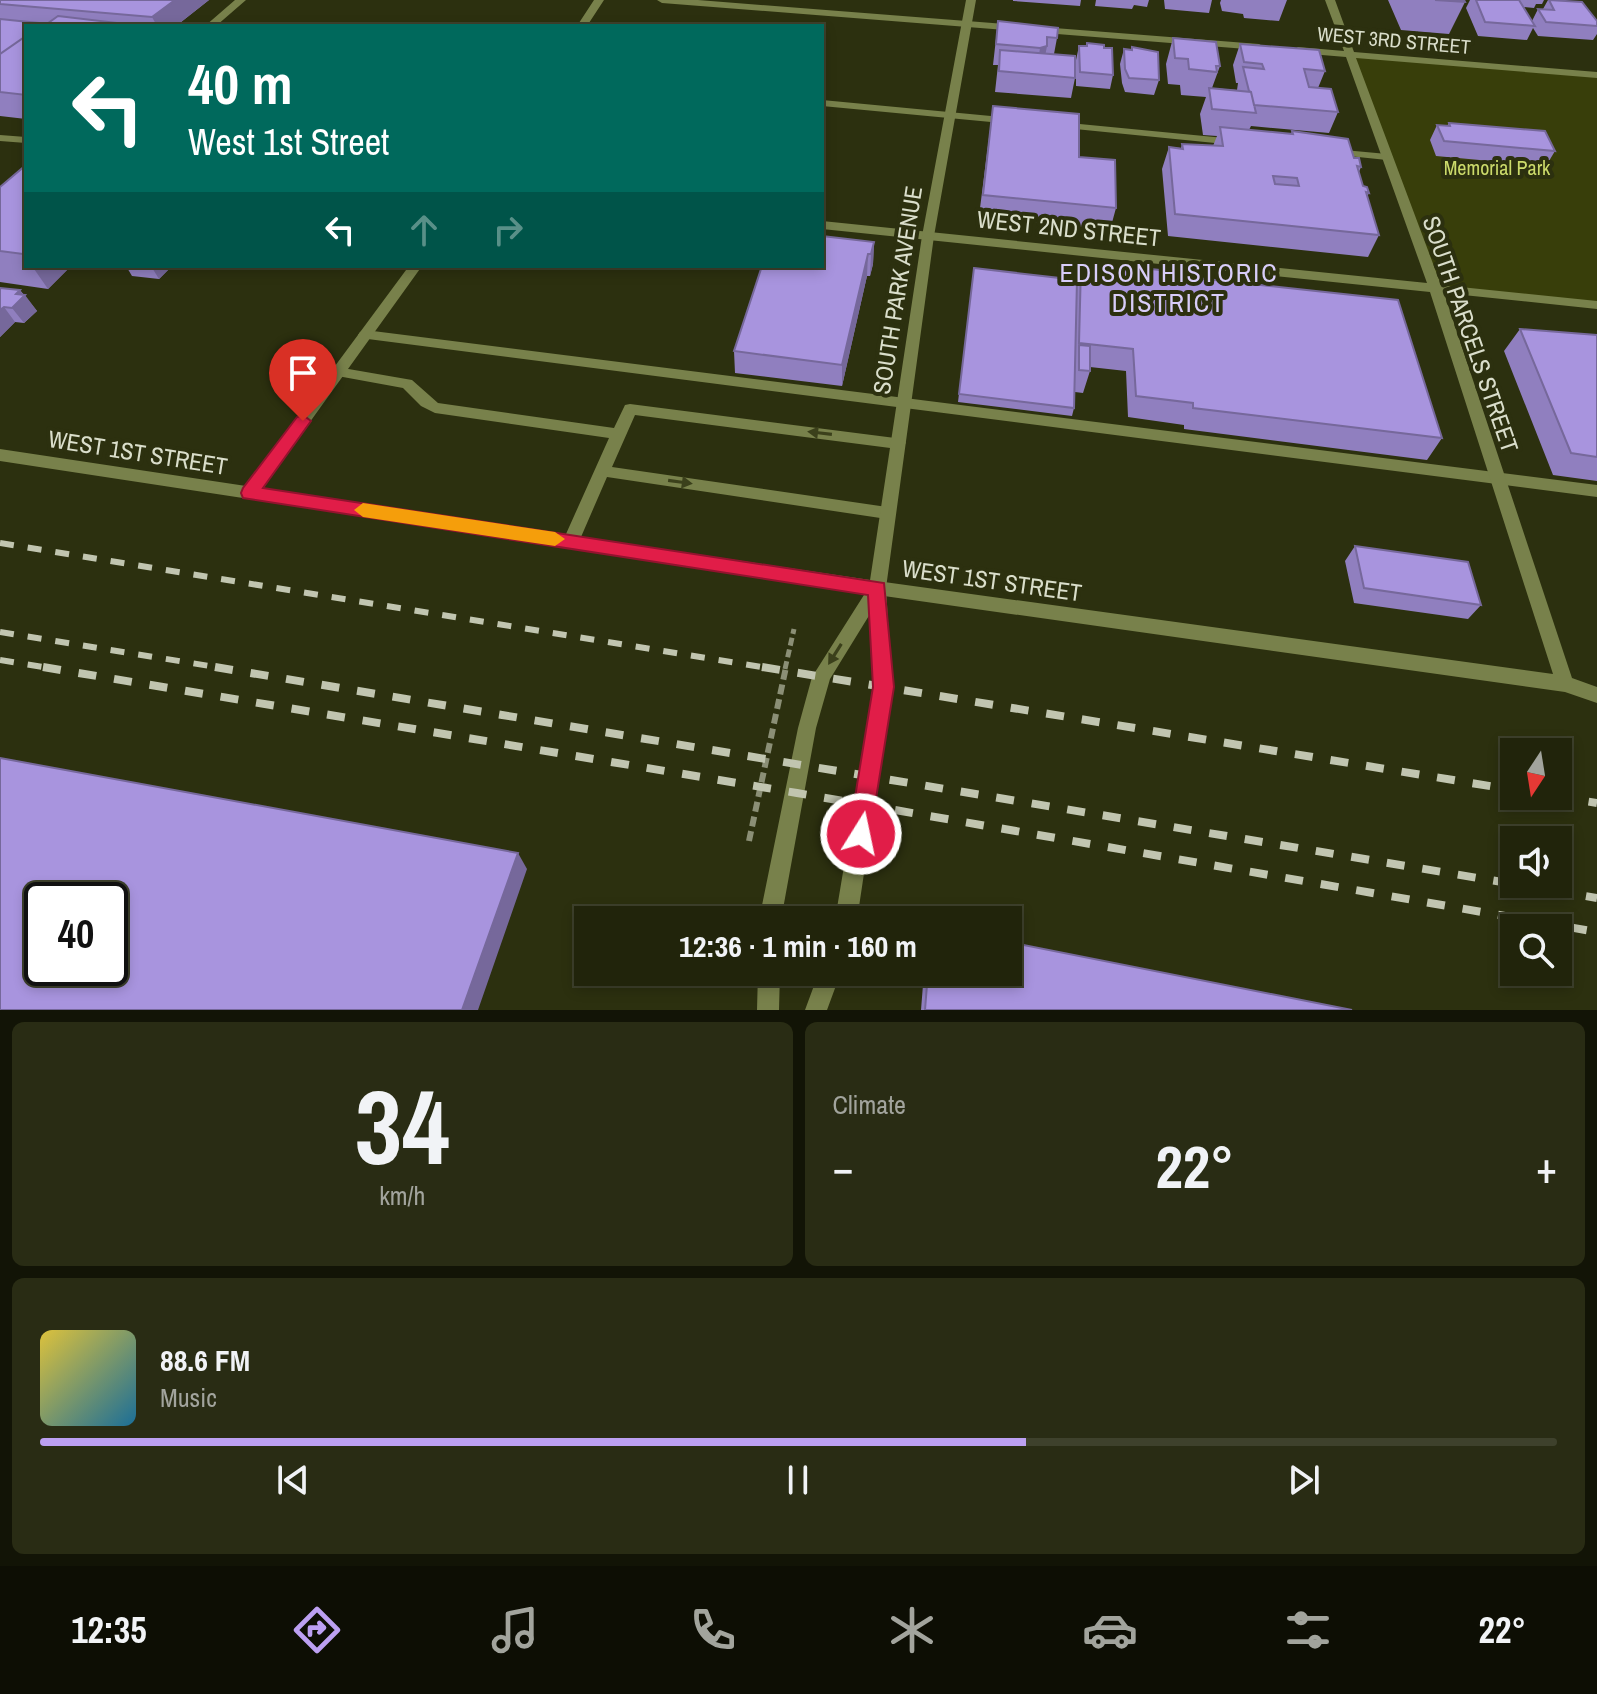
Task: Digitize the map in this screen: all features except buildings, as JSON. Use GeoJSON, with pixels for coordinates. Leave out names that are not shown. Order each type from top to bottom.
{"type":"FeatureCollection","features":[{"type":"Feature","properties":{"kind":"street"},"geometry":{"type":"LineString","coordinates":[[212,24],[241,0]]}},
{"type":"Feature","properties":{"kind":"street"},"geometry":{"type":"LineString","coordinates":[[583,24],[599,0]]}},
{"type":"Feature","properties":{"kind":"street"},"geometry":{"type":"LineString","coordinates":[[662,0],[1271,48]]}},
{"type":"Feature","properties":{"kind":"street","name":"SOUTH PARK AVENUE"},"geometry":{"type":"LineString","coordinates":[[877,588],[928,236],[971,0]]}},
{"type":"Feature","properties":{"kind":"street","name":"SOUTH PARCELS STREET"},"geometry":{"type":"LineString","coordinates":[[1330,0],[1436,290],[1565,684]]}},
{"type":"Feature","properties":{"kind":"street","name":"WEST 3RD STREET"},"geometry":{"type":"LineString","coordinates":[[1287,49],[1597,75]]}},
{"type":"Feature","properties":{"kind":"street"},"geometry":{"type":"LineString","coordinates":[[824,103],[1029,122]]}},
{"type":"Feature","properties":{"kind":"street"},"geometry":{"type":"LineString","coordinates":[[1045,124],[1247,143]]}},
{"type":"Feature","properties":{"kind":"street"},"geometry":{"type":"LineString","coordinates":[[0,138],[24,140]]}},
{"type":"Feature","properties":{"kind":"street"},"geometry":{"type":"LineString","coordinates":[[1325,151],[1387,157]]}},
{"type":"Feature","properties":{"kind":"street","name":"WEST 2ND STREET"},"geometry":{"type":"LineString","coordinates":[[824,225],[1597,305]]}},
{"type":"Feature","properties":{"kind":"street"},"geometry":{"type":"LineString","coordinates":[[250,493],[415,268]]}},
{"type":"Feature","properties":{"kind":"street"},"geometry":{"type":"LineString","coordinates":[[365,335],[1597,491]]}},
{"type":"Feature","properties":{"kind":"street"},"geometry":{"type":"LineString","coordinates":[[337,372],[407,384],[414,388],[422,403],[435,408],[619,434]]}},
{"type":"Feature","properties":{"kind":"street"},"geometry":{"type":"LineString","coordinates":[[571,541],[630,409],[898,443]]}},
{"type":"Feature","properties":{"kind":"street","name":"WEST 1ST STREET"},"geometry":{"type":"LineString","coordinates":[[0,455],[877,588],[1565,684],[1597,695]]}},
{"type":"Feature","properties":{"kind":"street"},"geometry":{"type":"LineString","coordinates":[[603,471],[887,513]]}},
{"type":"Feature","properties":{"kind":"street"},"geometry":{"type":"LineString","coordinates":[[773,906],[807,728],[821,677],[877,588]]}},
{"type":"Feature","properties":{"kind":"street"},"geometry":{"type":"LineString","coordinates":[[848,906],[883,687],[877,588]]}},
{"type":"Feature","properties":{"kind":"street"},"geometry":{"type":"LineString","coordinates":[[768,1010],[769,986]]}},
{"type":"Feature","properties":{"kind":"street"},"geometry":{"type":"LineString","coordinates":[[816,1010],[825,986]]}},
{"type":"Feature","properties":{"kind":"path"},"geometry":{"type":"LineString","coordinates":[[749,841],[794,629]]}},
{"type":"Feature","properties":{"kind":"green space","name":"Memorial Park"},"geometry":{"type":"Polygon","coordinates":[[[1351,54],[1597,75],[1597,305],[1436,290],[1351,54]]]}},
{"type":"Feature","properties":{"kind":"railway"},"geometry":{"type":"LineString","coordinates":[[0,543],[774,669]]}},
{"type":"Feature","properties":{"kind":"railway"},"geometry":{"type":"LineString","coordinates":[[0,632],[228,669]]}},
{"type":"Feature","properties":{"kind":"railway"},"geometry":{"type":"LineString","coordinates":[[0,660],[53,669]]}},
{"type":"Feature","properties":{"kind":"railway"},"geometry":{"type":"LineString","coordinates":[[43,667],[53,669]]}},
{"type":"Feature","properties":{"kind":"railway"},"geometry":{"type":"LineString","coordinates":[[215,667],[1500,882]]}},
{"type":"Feature","properties":{"kind":"railway"},"geometry":{"type":"LineString","coordinates":[[762,667],[1500,788]]}},
{"type":"Feature","properties":{"kind":"railway"},"geometry":{"type":"LineString","coordinates":[[53,669],[797,793],[1597,932]]}},
{"type":"Feature","properties":{"kind":"railway"},"geometry":{"type":"LineString","coordinates":[[1572,799],[1597,803]]}},
{"type":"Feature","properties":{"kind":"railway"},"geometry":{"type":"LineString","coordinates":[[1572,894],[1597,898]]}},
{"type":"Feature","properties":{"kind":"slow traffic"},"geometry":{"type":"LineString","coordinates":[[363,510],[555,539]]}},
{"type":"Feature","properties":{"kind":"district","name":"EDISON HISTORIC DISTRICT"},"geometry":{"type":"Point","coordinates":[1169,287]}},
{"type":"Feature","properties":{"kind":"route"},"geometry":{"type":"LineString","coordinates":[[303,421],[250,493],[877,588],[883,687],[861,834]]}}]}
